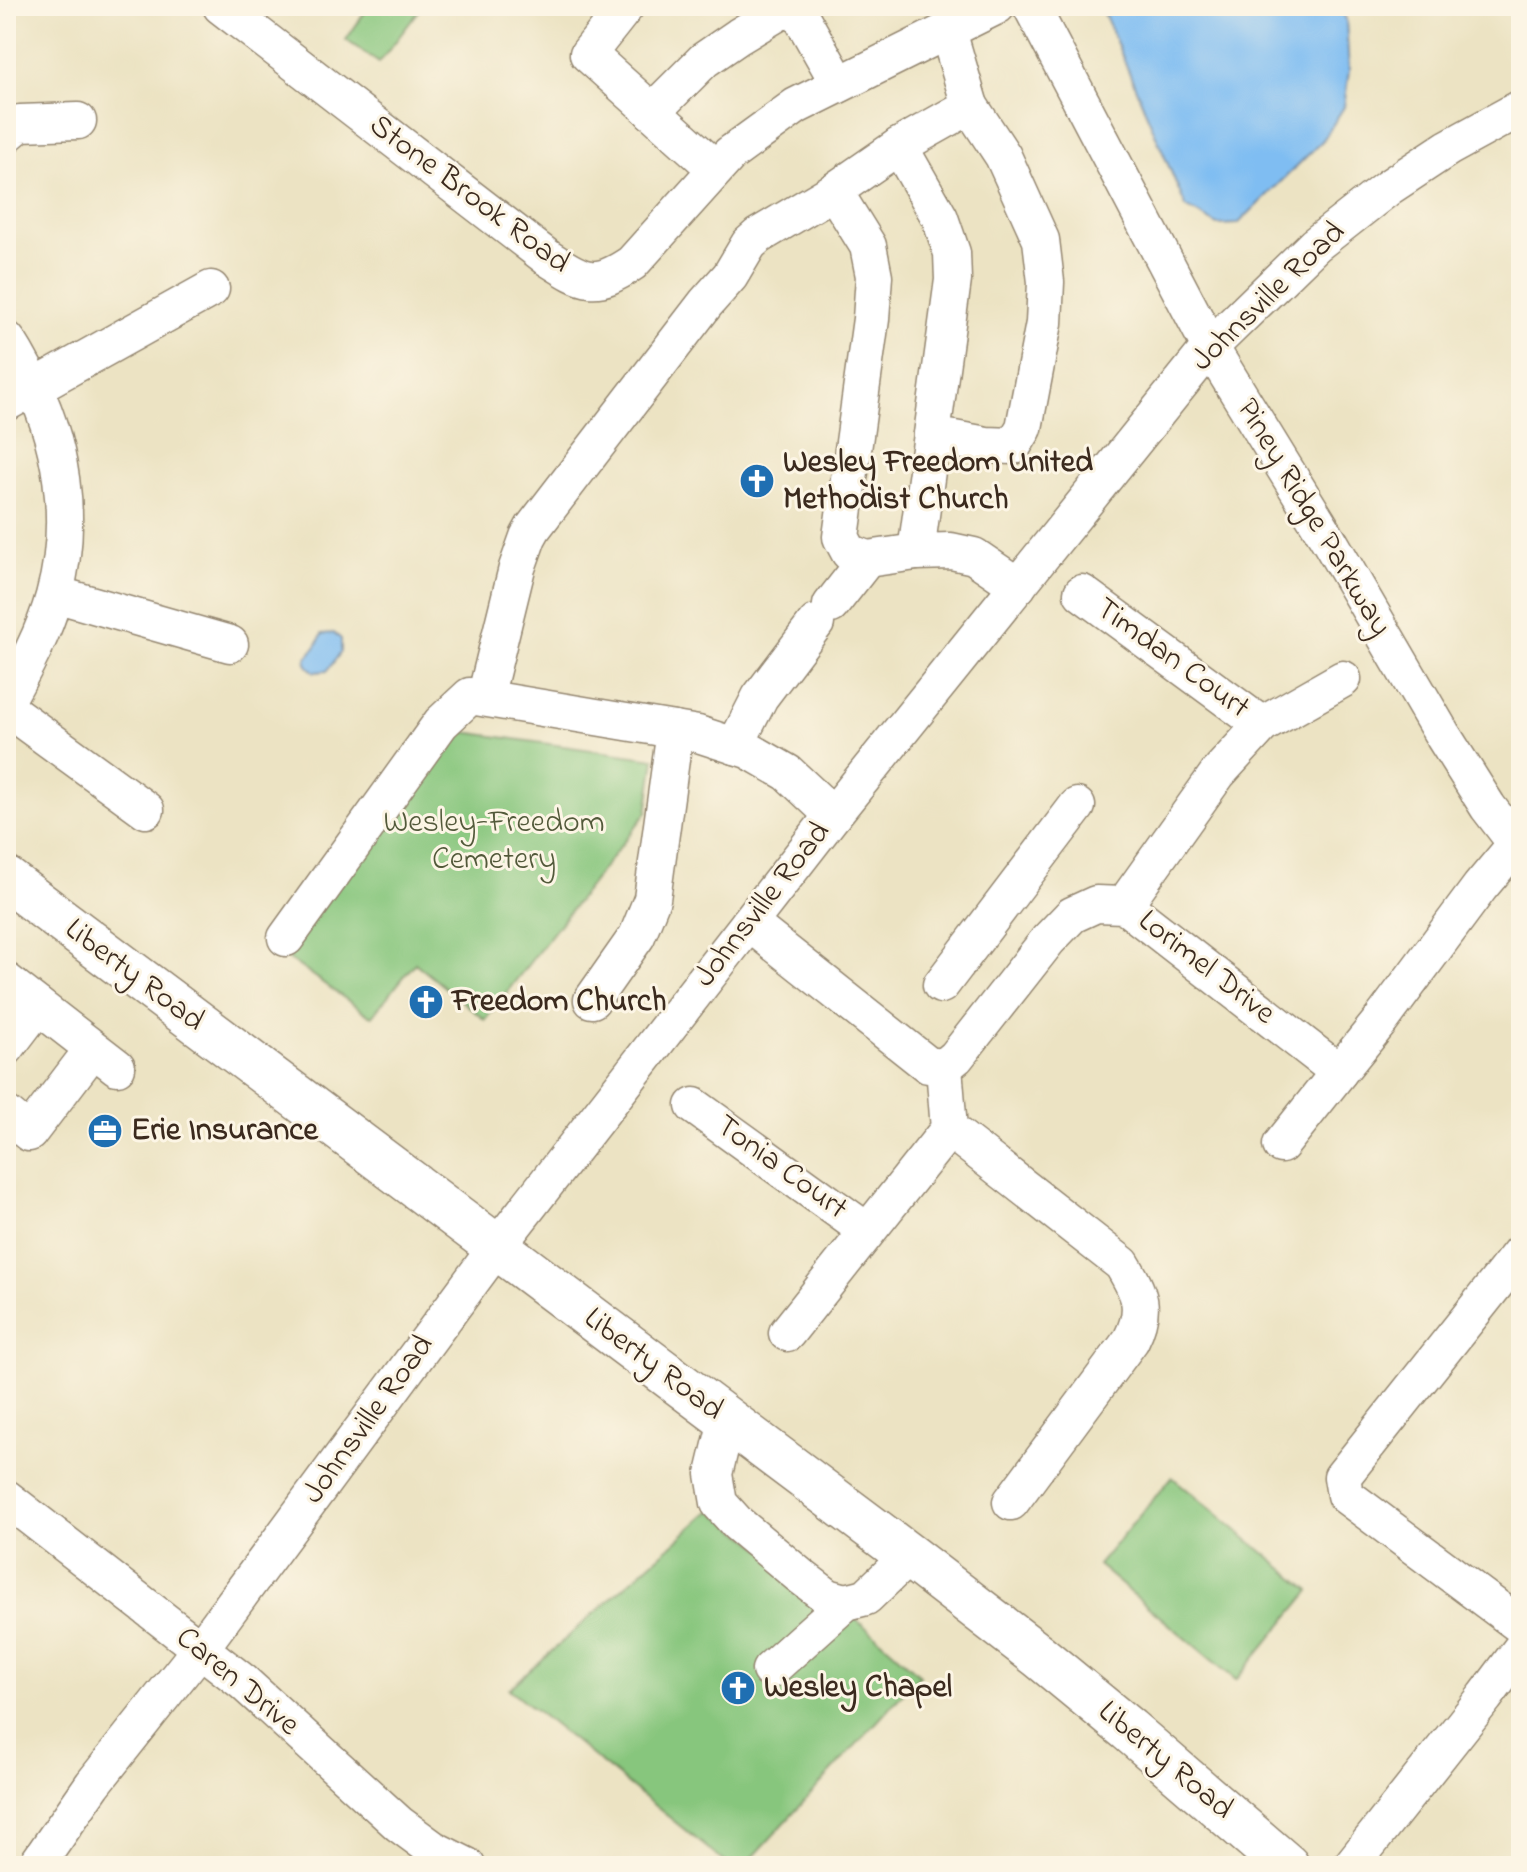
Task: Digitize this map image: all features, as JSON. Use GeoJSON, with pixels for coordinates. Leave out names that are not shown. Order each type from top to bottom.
{"type":"FeatureCollection","features":[{"type":"Feature","properties":{"kind":"main road","name":"Liberty Road"},"geometry":{"type":"LineString","coordinates":[[6,879],[1039,1656],[1287,1866]]}},
{"type":"Feature","properties":{"kind":"street","name":"Stone Brook Road"},"geometry":{"type":"LineString","coordinates":[[221,6],[548,258],[591,281],[612,277],[632,263],[730,154],[796,106],[997,6]]}},
{"type":"Feature","properties":{"kind":"street"},"geometry":{"type":"LineString","coordinates":[[626,6],[588,54],[716,169]]}},
{"type":"Feature","properties":{"kind":"street"},"geometry":{"type":"LineString","coordinates":[[652,112],[704,60],[789,6]]}},
{"type":"Feature","properties":{"kind":"street"},"geometry":{"type":"LineString","coordinates":[[795,6],[839,84]]}},
{"type":"Feature","properties":{"kind":"street","name":"Piney Ridge Parkway"},"geometry":{"type":"LineString","coordinates":[[1031,6],[1210,347],[1330,542],[1442,734],[1488,807],[1518,847]]}},
{"type":"Feature","properties":{"kind":"street"},"geometry":{"type":"LineString","coordinates":[[932,435],[986,445],[1013,446],[1024,428],[1044,323],[1046,282],[1041,240],[1003,156],[970,106],[948,31]]}},
{"type":"Feature","properties":{"kind":"street"},"geometry":{"type":"LineString","coordinates":[[485,698],[517,568],[533,528],[730,276],[749,244],[899,146],[970,106]]}},
{"type":"Feature","properties":{"kind":"street","name":"Johnsville Road"},"geometry":{"type":"LineString","coordinates":[[36,1866],[93,1784],[200,1649],[496,1248],[833,815],[1210,347],[1315,245],[1389,187],[1448,148],[1521,108]]}},
{"type":"Feature","properties":{"kind":"street"},"geometry":{"type":"LineString","coordinates":[[6,135],[20,123],[78,121]]}},
{"type":"Feature","properties":{"kind":"street"},"geometry":{"type":"LineString","coordinates":[[899,146],[940,218],[952,253],[953,280],[916,552]]}},
{"type":"Feature","properties":{"kind":"street"},"geometry":{"type":"LineString","coordinates":[[834,191],[868,246],[874,276],[871,319],[841,537],[849,552],[867,559],[951,551],[974,556],[1018,586]]}},
{"type":"Feature","properties":{"kind":"street"},"geometry":{"type":"LineString","coordinates":[[20,395],[211,289]]}},
{"type":"Feature","properties":{"kind":"street"},"geometry":{"type":"LineString","coordinates":[[6,339],[20,395],[46,416],[62,480],[62,558],[55,594],[39,638],[6,701]]}},
{"type":"Feature","properties":{"kind":"street"},"geometry":{"type":"LineString","coordinates":[[735,746],[760,697],[867,559]]}},
{"type":"Feature","properties":{"kind":"street","name":"Timdan Court"},"geometry":{"type":"LineString","coordinates":[[1082,593],[1262,725]]}},
{"type":"Feature","properties":{"kind":"street"},"geometry":{"type":"LineString","coordinates":[[55,594],[230,644]]}},
{"type":"Feature","properties":{"kind":"street","name":"Timdan Court"},"geometry":{"type":"LineString","coordinates":[[1124,905],[1218,773],[1262,725],[1343,679]]}},
{"type":"Feature","properties":{"kind":"street"},"geometry":{"type":"LineString","coordinates":[[286,938],[441,723],[470,696],[698,734],[748,750],[788,773],[833,815]]}},
{"type":"Feature","properties":{"kind":"street"},"geometry":{"type":"LineString","coordinates":[[6,708],[146,810]]}},
{"type":"Feature","properties":{"kind":"street"},"geometry":{"type":"LineString","coordinates":[[592,1000],[637,936],[652,899],[675,730]]}},
{"type":"Feature","properties":{"kind":"street"},"geometry":{"type":"LineString","coordinates":[[941,985],[1077,806]]}},
{"type":"Feature","properties":{"kind":"street"},"geometry":{"type":"LineString","coordinates":[[1281,1145],[1382,1019],[1480,887],[1518,847]]}},
{"type":"Feature","properties":{"kind":"street","name":"Lorimel Drive"},"geometry":{"type":"LineString","coordinates":[[944,1067],[956,1057],[1048,940],[1072,915],[1096,904],[1124,905],[1339,1072]]}},
{"type":"Feature","properties":{"kind":"street"},"geometry":{"type":"LineString","coordinates":[[1002,905],[1048,940]]}},
{"type":"Feature","properties":{"kind":"street"},"geometry":{"type":"LineString","coordinates":[[749,923],[928,1065],[944,1067],[949,1129],[1122,1264],[1131,1280],[1141,1309],[1139,1324],[1131,1340],[1011,1502]]}},
{"type":"Feature","properties":{"kind":"street"},"geometry":{"type":"LineString","coordinates":[[6,981],[105,1058],[29,1133],[6,1114]]}},
{"type":"Feature","properties":{"kind":"street"},"geometry":{"type":"LineString","coordinates":[[6,1048],[38,1006]]}},
{"type":"Feature","properties":{"kind":"street","name":"Tonia Court"},"geometry":{"type":"LineString","coordinates":[[694,1106],[867,1231]]}},
{"type":"Feature","properties":{"kind":"street","name":"Tonia Court"},"geometry":{"type":"LineString","coordinates":[[787,1333],[949,1129]]}},
{"type":"Feature","properties":{"kind":"street"},"geometry":{"type":"LineString","coordinates":[[1521,1252],[1342,1477],[1345,1495],[1521,1626]]}},
{"type":"Feature","properties":{"kind":"street"},"geometry":{"type":"LineString","coordinates":[[727,1420],[714,1474],[719,1503],[738,1524],[799,1575],[828,1597],[846,1602]]}},
{"type":"Feature","properties":{"kind":"street","name":"Caren Drive"},"geometry":{"type":"LineString","coordinates":[[6,1498],[243,1682],[399,1824],[433,1849],[467,1866]]}},
{"type":"Feature","properties":{"kind":"street"},"geometry":{"type":"LineString","coordinates":[[770,1670],[846,1602],[866,1597],[909,1556]]}},
{"type":"Feature","properties":{"kind":"street"},"geometry":{"type":"LineString","coordinates":[[1351,1866],[1521,1649]]}},
{"type":"Feature","properties":{"kind":"green space"},"geometry":{"type":"Polygon","coordinates":[[[369,6],[421,8],[379,63],[346,40],[369,6]]]}},
{"type":"Feature","properties":{"kind":"green space","name":"Wesley-Freedom Cemetery"},"geometry":{"type":"Polygon","coordinates":[[[457,731],[655,759],[647,812],[485,1020],[415,963],[372,1016],[289,959],[294,941],[457,731]]]}},
{"type":"Feature","properties":{"kind":"green space"},"geometry":{"type":"Polygon","coordinates":[[[1172,1477],[1310,1591],[1236,1680],[1098,1565],[1172,1477]]]}},
{"type":"Feature","properties":{"kind":"green space"},"geometry":{"type":"Polygon","coordinates":[[[711,1510],[868,1629],[920,1675],[745,1866],[730,1866],[509,1689],[711,1510]]]}},
{"type":"Feature","properties":{"kind":"water"},"geometry":{"type":"Polygon","coordinates":[[[1101,6],[1339,6],[1346,19],[1349,71],[1344,107],[1323,140],[1238,224],[1218,225],[1186,207],[1101,6]]]}},
{"type":"Feature","properties":{"kind":"water"},"geometry":{"type":"Polygon","coordinates":[[[334,633],[341,639],[341,652],[327,671],[315,672],[307,665],[306,659],[322,634],[334,633]]]}},
{"type":"Feature","properties":{"kind":"place","name":"Wesley Freedom United Methodist Church"},"geometry":{"type":"Point","coordinates":[757,481]}},
{"type":"Feature","properties":{"kind":"place","name":"Freedom Church"},"geometry":{"type":"Point","coordinates":[426,1002]}},
{"type":"Feature","properties":{"kind":"place","name":"Erie Insurance"},"geometry":{"type":"Point","coordinates":[105,1131]}},
{"type":"Feature","properties":{"kind":"place","name":"Wesley Chapel"},"geometry":{"type":"Point","coordinates":[738,1688]}}]}
